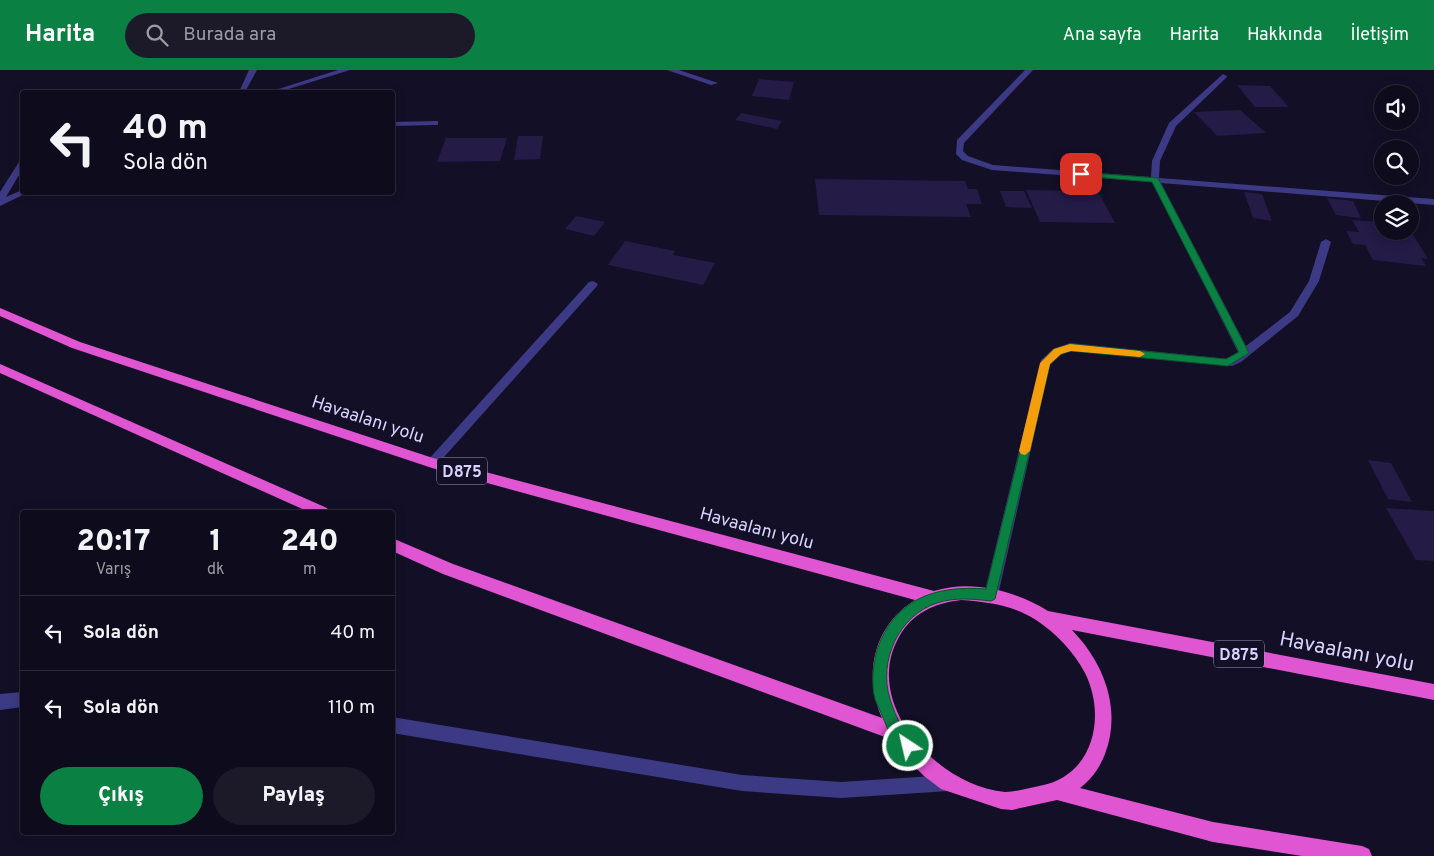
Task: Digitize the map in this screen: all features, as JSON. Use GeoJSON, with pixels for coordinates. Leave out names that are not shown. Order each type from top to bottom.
{"type":"FeatureCollection","features":[{"type":"Feature","properties":{"kind":"highway","name":"Havaalanı yolu"},"geometry":{"type":"LineString","coordinates":[[0,312],[76,345],[432,463],[934,598]]}},
{"type":"Feature","properties":{"kind":"highway"},"geometry":{"type":"LineString","coordinates":[[0,368],[318,510]]}},
{"type":"Feature","properties":{"kind":"highway"},"geometry":{"type":"LineString","coordinates":[[395,545],[448,569],[896,732]]}},
{"type":"Feature","properties":{"kind":"highway"},"geometry":{"type":"LineString","coordinates":[[1060,792],[1088,770],[1102,740],[1103,706],[1093,672],[1072,641],[1044,616],[1018,602],[991,595],[961,593],[934,598],[908,612],[889,635],[880,664],[882,698],[896,732],[919,760],[949,783],[1007,801],[1060,792],[1213,832],[1362,856]]}},
{"type":"Feature","properties":{"kind":"highway","name":"Havaalanı yolu"},"geometry":{"type":"LineString","coordinates":[[1044,616],[1434,692]]}},
{"type":"Feature","properties":{"kind":"street"},"geometry":{"type":"LineString","coordinates":[[243,90],[252,70]]}},
{"type":"Feature","properties":{"kind":"street"},"geometry":{"type":"LineString","coordinates":[[280,90],[346,70]]}},
{"type":"Feature","properties":{"kind":"street"},"geometry":{"type":"LineString","coordinates":[[671,70],[714,83]]}},
{"type":"Feature","properties":{"kind":"street"},"geometry":{"type":"LineString","coordinates":[[1029,70],[960,142],[959,152],[964,158],[992,167],[1434,202]]}},
{"type":"Feature","properties":{"kind":"street"},"geometry":{"type":"LineString","coordinates":[[1223,76],[1172,125],[1156,161],[1155,179],[1244,353]]}},
{"type":"Feature","properties":{"kind":"street"},"geometry":{"type":"LineString","coordinates":[[395,124],[435,123]]}},
{"type":"Feature","properties":{"kind":"street"},"geometry":{"type":"LineString","coordinates":[[0,201],[20,167]]}},
{"type":"Feature","properties":{"kind":"street"},"geometry":{"type":"LineString","coordinates":[[0,201],[20,194]]}},
{"type":"Feature","properties":{"kind":"street"},"geometry":{"type":"LineString","coordinates":[[991,595],[1045,363],[1057,352],[1070,347],[1228,363],[1244,353],[1294,314],[1314,281],[1326,242]]}},
{"type":"Feature","properties":{"kind":"street"},"geometry":{"type":"LineString","coordinates":[[432,463],[593,284]]}},
{"type":"Feature","properties":{"kind":"street"},"geometry":{"type":"LineString","coordinates":[[0,702],[20,700]]}},
{"type":"Feature","properties":{"kind":"street"},"geometry":{"type":"LineString","coordinates":[[395,725],[742,783],[841,790],[949,783]]}},
{"type":"Feature","properties":{"kind":"building"},"geometry":{"type":"Polygon","coordinates":[[[759,79],[794,82],[789,100],[752,96],[759,79]]]}},
{"type":"Feature","properties":{"kind":"building"},"geometry":{"type":"Polygon","coordinates":[[[1237,85],[1270,86],[1289,107],[1255,107],[1237,85]]]}},
{"type":"Feature","properties":{"kind":"building"},"geometry":{"type":"Polygon","coordinates":[[[1240,110],[1266,133],[1217,136],[1194,112],[1240,110]]]}},
{"type":"Feature","properties":{"kind":"building"},"geometry":{"type":"Polygon","coordinates":[[[741,113],[782,121],[777,129],[735,120],[741,113]]]}},
{"type":"Feature","properties":{"kind":"building"},"geometry":{"type":"Polygon","coordinates":[[[518,136],[543,136],[540,159],[514,160],[518,136]]]}},
{"type":"Feature","properties":{"kind":"building"},"geometry":{"type":"Polygon","coordinates":[[[446,138],[507,138],[500,161],[437,162],[446,138]]]}},
{"type":"Feature","properties":{"kind":"building"},"geometry":{"type":"Polygon","coordinates":[[[815,179],[965,181],[968,189],[977,189],[982,204],[966,204],[971,217],[819,215],[815,179]]]}},
{"type":"Feature","properties":{"kind":"building"},"geometry":{"type":"Polygon","coordinates":[[[1026,190],[1098,191],[1115,223],[1040,222],[1026,190]]]}},
{"type":"Feature","properties":{"kind":"building"},"geometry":{"type":"Polygon","coordinates":[[[1000,191],[1024,191],[1032,208],[1006,207],[1000,191]]]}},
{"type":"Feature","properties":{"kind":"building"},"geometry":{"type":"Polygon","coordinates":[[[1244,192],[1262,194],[1272,221],[1253,218],[1244,192]]]}},
{"type":"Feature","properties":{"kind":"building"},"geometry":{"type":"Polygon","coordinates":[[[1327,198],[1353,201],[1361,218],[1336,215],[1327,198]]]}},
{"type":"Feature","properties":{"kind":"building"},"geometry":{"type":"Polygon","coordinates":[[[576,216],[605,222],[594,236],[565,229],[576,216]]]}},
{"type":"Feature","properties":{"kind":"building"},"geometry":{"type":"Polygon","coordinates":[[[1352,220],[1374,221],[1374,240],[1416,240],[1428,259],[1421,258],[1426,266],[1373,260],[1365,245],[1353,244],[1346,231],[1359,232],[1352,220]]]}},
{"type":"Feature","properties":{"kind":"building"},"geometry":{"type":"Polygon","coordinates":[[[625,241],[675,251],[673,255],[715,263],[703,285],[608,265],[625,241]]]}},
{"type":"Feature","properties":{"kind":"building"},"geometry":{"type":"Polygon","coordinates":[[[1368,460],[1391,463],[1412,502],[1388,499],[1368,460]]]}},
{"type":"Feature","properties":{"kind":"building"},"geometry":{"type":"Polygon","coordinates":[[[1386,508],[1434,511],[1434,561],[1416,560],[1386,508]]]}},
{"type":"Feature","properties":{"kind":"slow traffic"},"geometry":{"type":"LineString","coordinates":[[1025,451],[1045,363],[1057,352],[1070,347],[1140,354]]}},
{"type":"Feature","properties":{"kind":"route"},"geometry":{"type":"LineString","coordinates":[[908,746],[896,732],[882,698],[880,664],[889,635],[908,612],[934,598],[961,593],[991,595],[1045,363],[1057,352],[1070,347],[1228,363],[1244,353],[1155,179],[1081,174]]}}]}
